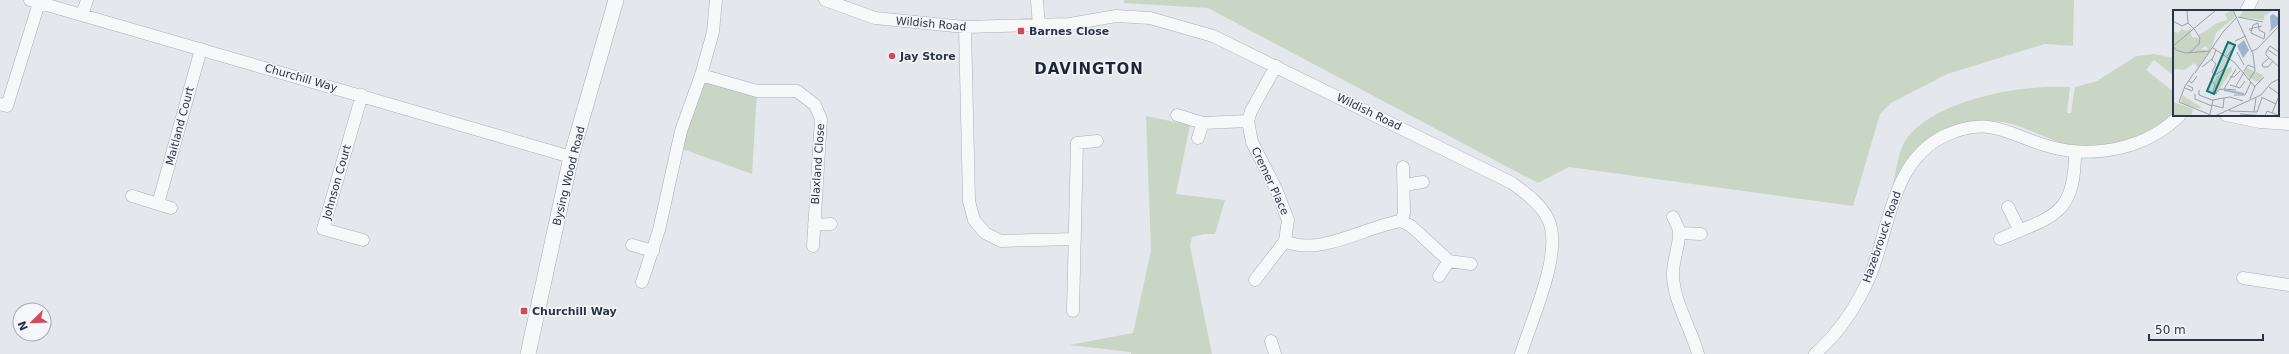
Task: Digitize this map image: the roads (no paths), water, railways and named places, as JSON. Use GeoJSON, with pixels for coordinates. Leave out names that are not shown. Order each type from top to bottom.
{"type":"FeatureCollection","features":[{"type":"Feature","properties":{"kind":"street"},"geometry":{"type":"LineString","coordinates":[[82,15],[87,0]]}},
{"type":"Feature","properties":{"kind":"street","name":"Bysing Wood Road"},"geometry":{"type":"LineString","coordinates":[[528,354],[571,157],[616,0]]}},
{"type":"Feature","properties":{"kind":"street"},"geometry":{"type":"LineString","coordinates":[[642,282],[659,230],[676,147],[702,75],[713,32],[716,0]]}},
{"type":"Feature","properties":{"kind":"street","name":"Wildish Road"},"geometry":{"type":"LineString","coordinates":[[826,0],[875,18],[965,27],[1070,24],[1116,16],[1150,18],[1213,36],[1512,183],[1535,200],[1548,220],[1553,244],[1548,276],[1521,354]]}},
{"type":"Feature","properties":{"kind":"street"},"geometry":{"type":"LineString","coordinates":[[1037,0],[1039,26]]}},
{"type":"Feature","properties":{"kind":"street"},"geometry":{"type":"LineString","coordinates":[[2247,10],[2252,0]]}},
{"type":"Feature","properties":{"kind":"street"},"geometry":{"type":"LineString","coordinates":[[0,104],[7,106],[34,1]]}},
{"type":"Feature","properties":{"kind":"street","name":"Churchill Way"},"geometry":{"type":"LineString","coordinates":[[34,1],[362,95],[544,151],[571,157]]}},
{"type":"Feature","properties":{"kind":"street"},"geometry":{"type":"LineString","coordinates":[[965,27],[969,201],[974,220],[985,233],[1001,241],[1074,239]]}},
{"type":"Feature","properties":{"kind":"street","name":"Maitland Court"},"geometry":{"type":"LineString","coordinates":[[158,204],[201,49]]}},
{"type":"Feature","properties":{"kind":"street"},"geometry":{"type":"LineString","coordinates":[[1177,115],[1203,123],[1248,120],[1251,111],[1276,66]]}},
{"type":"Feature","properties":{"kind":"street","name":"Blaxland Close"},"geometry":{"type":"LineString","coordinates":[[702,75],[757,91],[797,91],[815,104],[821,119],[812,246]]}},
{"type":"Feature","properties":{"kind":"street","name":"Johnson Court"},"geometry":{"type":"LineString","coordinates":[[362,95],[323,230],[363,240]]}},
{"type":"Feature","properties":{"kind":"street","name":"Hazebrouck Road"},"geometry":{"type":"LineString","coordinates":[[1815,354],[1832,339],[1855,308],[1870,274],[1888,213],[1909,166],[1924,151],[1943,137],[1962,129],[1980,126],[1999,128],[2050,147],[2075,152],[2108,151],[2136,143],[2165,128],[2179,116]]}},
{"type":"Feature","properties":{"kind":"street"},"geometry":{"type":"LineString","coordinates":[[2231,116],[2260,122],[2289,124]]}},
{"type":"Feature","properties":{"kind":"street","name":"Cremer Place"},"geometry":{"type":"LineString","coordinates":[[1248,120],[1252,142],[1276,189],[1288,220],[1285,241],[1255,280]]}},
{"type":"Feature","properties":{"kind":"street"},"geometry":{"type":"LineString","coordinates":[[1198,138],[1203,123]]}},
{"type":"Feature","properties":{"kind":"street"},"geometry":{"type":"LineString","coordinates":[[1073,311],[1077,143],[1097,141]]}},
{"type":"Feature","properties":{"kind":"street"},"geometry":{"type":"LineString","coordinates":[[2000,239],[2046,219],[2068,200],[2073,187],[2075,152]]}},
{"type":"Feature","properties":{"kind":"street"},"geometry":{"type":"LineString","coordinates":[[1401,221],[1404,213],[1403,168]]}},
{"type":"Feature","properties":{"kind":"street"},"geometry":{"type":"LineString","coordinates":[[1404,185],[1424,182]]}},
{"type":"Feature","properties":{"kind":"street"},"geometry":{"type":"LineString","coordinates":[[132,196],[172,208]]}},
{"type":"Feature","properties":{"kind":"street"},"geometry":{"type":"LineString","coordinates":[[2008,207],[2020,231]]}},
{"type":"Feature","properties":{"kind":"street"},"geometry":{"type":"LineString","coordinates":[[1673,216],[1680,233],[1675,253],[1673,277],[1677,300],[1692,331],[1698,354]]}},
{"type":"Feature","properties":{"kind":"street"},"geometry":{"type":"LineString","coordinates":[[1285,241],[1299,245],[1336,240],[1401,221],[1411,226],[1449,261],[1471,264]]}},
{"type":"Feature","properties":{"kind":"street"},"geometry":{"type":"LineString","coordinates":[[814,225],[830,224]]}},
{"type":"Feature","properties":{"kind":"street"},"geometry":{"type":"LineString","coordinates":[[1680,233],[1701,234]]}},
{"type":"Feature","properties":{"kind":"street"},"geometry":{"type":"LineString","coordinates":[[632,245],[653,251]]}},
{"type":"Feature","properties":{"kind":"street"},"geometry":{"type":"LineString","coordinates":[[1439,276],[1449,261]]}},
{"type":"Feature","properties":{"kind":"street"},"geometry":{"type":"LineString","coordinates":[[2243,278],[2289,285]]}},
{"type":"Feature","properties":{"kind":"street"},"geometry":{"type":"LineString","coordinates":[[1270,341],[1275,354]]}},
{"type":"Feature","properties":{"kind":"place","name":"Barnes Close"},"geometry":{"type":"Point","coordinates":[1021,31]}},
{"type":"Feature","properties":{"kind":"place","name":"Jay Store"},"geometry":{"type":"Point","coordinates":[892,56]}},
{"type":"Feature","properties":{"kind":"place","name":"Churchill Way"},"geometry":{"type":"Point","coordinates":[524,311]}},
{"type":"Feature","properties":{"kind":"district","name":"DAVINGTON"},"geometry":{"type":"Point","coordinates":[1089,69]}}]}
